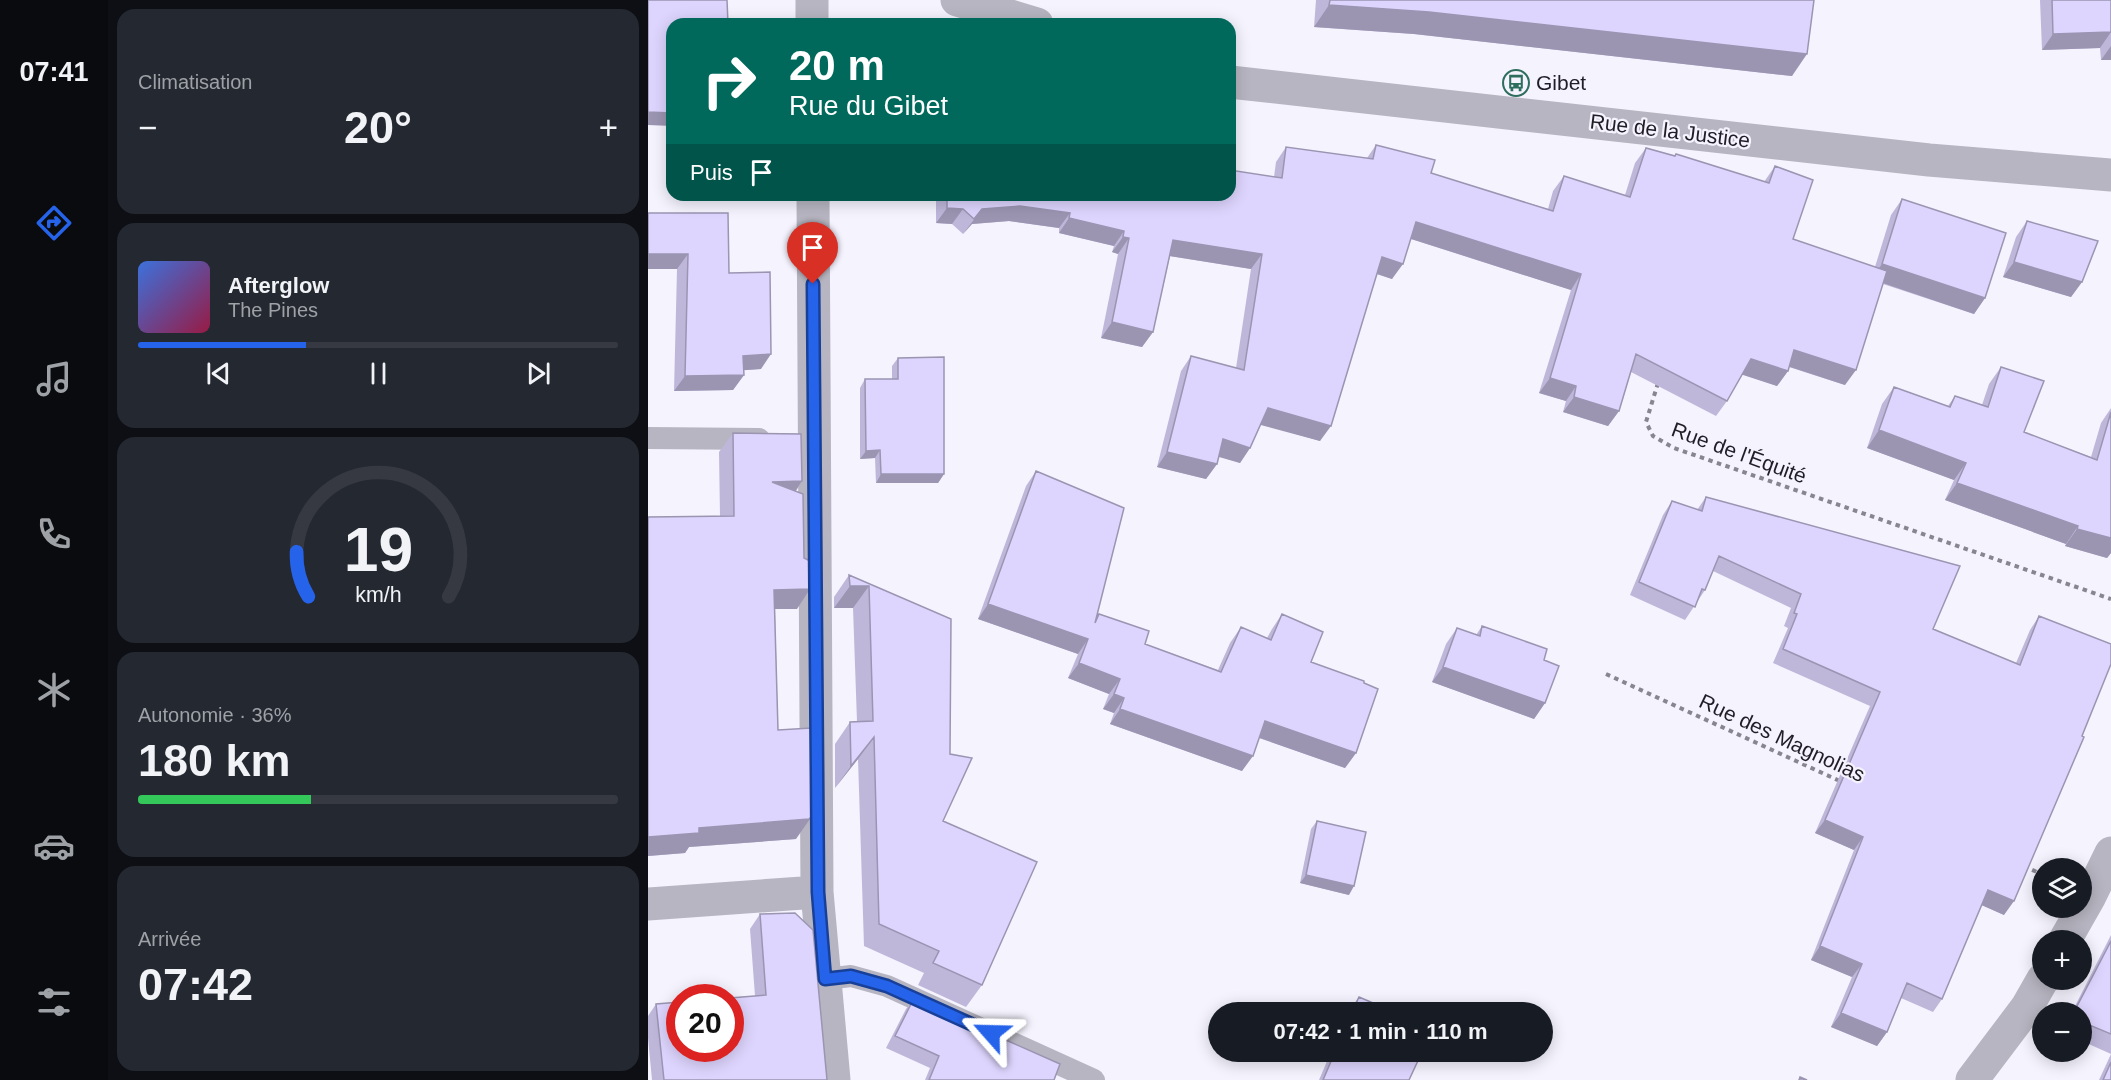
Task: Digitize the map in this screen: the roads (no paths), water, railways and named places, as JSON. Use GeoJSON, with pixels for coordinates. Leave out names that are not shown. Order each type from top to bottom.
{"type":"FeatureCollection","features":[{"type":"Feature","properties":{"kind":"street"},"geometry":{"type":"LineString","coordinates":[[812,0],[812,18]]}},
{"type":"Feature","properties":{"kind":"street"},"geometry":{"type":"LineString","coordinates":[[957,0],[1017,18]]}},
{"type":"Feature","properties":{"kind":"street","name":"Rue de la Justice"},"geometry":{"type":"LineString","coordinates":[[1236,83],[1929,160],[2111,175]]}},
{"type":"Feature","properties":{"kind":"street"},"geometry":{"type":"LineString","coordinates":[[813,201],[795,440],[818,892],[834,1080]]}},
{"type":"Feature","properties":{"kind":"street"},"geometry":{"type":"LineString","coordinates":[[2071,930],[2111,853]]}},
{"type":"Feature","properties":{"kind":"street"},"geometry":{"type":"LineString","coordinates":[[648,904],[818,892]]}},
{"type":"Feature","properties":{"kind":"street"},"geometry":{"type":"LineString","coordinates":[[1972,1080],[2027,1007],[2037,990]]}},
{"type":"Feature","properties":{"kind":"lane"},"geometry":{"type":"LineString","coordinates":[[648,438],[795,440]]}},
{"type":"Feature","properties":{"kind":"lane"},"geometry":{"type":"LineString","coordinates":[[825,979],[851,976],[887,986],[1094,1080]]}},
{"type":"Feature","properties":{"kind":"place","name":"Gibet"},"geometry":{"type":"Point","coordinates":[1516,83]}}]}
